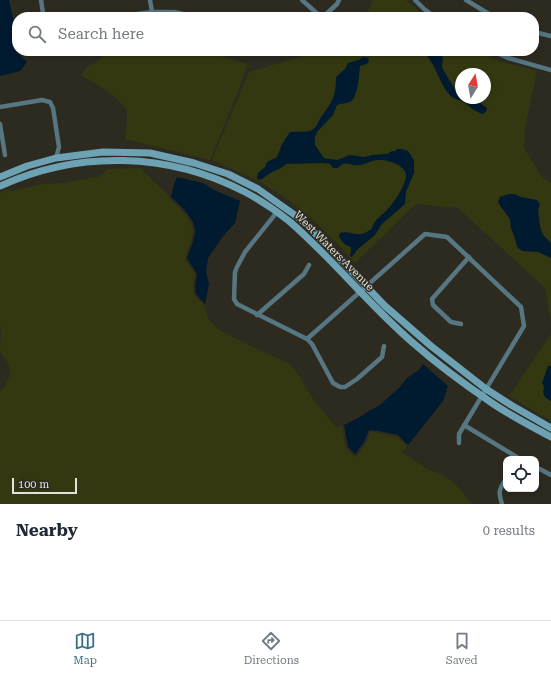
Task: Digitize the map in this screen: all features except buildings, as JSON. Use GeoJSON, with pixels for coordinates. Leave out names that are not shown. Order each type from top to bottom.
{"type":"FeatureCollection","features":[{"type":"Feature","properties":{"kind":"street"},"geometry":{"type":"LineString","coordinates":[[41,0],[43,12]]}},
{"type":"Feature","properties":{"kind":"street"},"geometry":{"type":"LineString","coordinates":[[150,0],[152,12],[174,12]]}},
{"type":"Feature","properties":{"kind":"street"},"geometry":{"type":"LineString","coordinates":[[302,0],[316,12]]}},
{"type":"Feature","properties":{"kind":"street"},"geometry":{"type":"LineString","coordinates":[[328,12],[337,4],[339,0]]}},
{"type":"Feature","properties":{"kind":"street"},"geometry":{"type":"LineString","coordinates":[[416,0],[428,12]]}},
{"type":"Feature","properties":{"kind":"street"},"geometry":{"type":"LineString","coordinates":[[466,0],[486,12]]}},
{"type":"Feature","properties":{"kind":"street"},"geometry":{"type":"LineString","coordinates":[[539,33],[551,36]]}},
{"type":"Feature","properties":{"kind":"street"},"geometry":{"type":"LineString","coordinates":[[504,56],[551,70]]}},
{"type":"Feature","properties":{"kind":"street"},"geometry":{"type":"LineString","coordinates":[[0,107],[42,100],[50,102],[53,108],[59,147],[56,158]]}},
{"type":"Feature","properties":{"kind":"street"},"geometry":{"type":"LineString","coordinates":[[0,124],[5,155]]}},
{"type":"Feature","properties":{"kind":"street","name":"West Waters Avenue"},"geometry":{"type":"LineString","coordinates":[[0,177],[27,166],[56,158],[103,152],[150,153],[194,162],[228,174],[258,190],[299,218],[394,315],[431,346],[486,389],[551,428]]}},
{"type":"Feature","properties":{"kind":"street","name":"West Waters Avenue"},"geometry":{"type":"LineString","coordinates":[[0,186],[37,172],[71,164],[107,160],[149,162],[183,168],[230,184],[277,212],[310,240],[360,292],[415,345],[435,362],[498,407],[551,437]]}},
{"type":"Feature","properties":{"kind":"street"},"geometry":{"type":"LineString","coordinates":[[277,212],[245,252],[237,267],[235,272],[234,299],[237,304],[307,339],[312,344],[333,383],[340,387],[344,387],[357,379],[382,357],[384,346]]}},
{"type":"Feature","properties":{"kind":"street"},"geometry":{"type":"LineString","coordinates":[[307,339],[425,234],[447,237],[522,308],[524,326],[464,425],[459,434],[459,442]]}},
{"type":"Feature","properties":{"kind":"street"},"geometry":{"type":"LineString","coordinates":[[462,324],[451,322],[433,305],[432,299],[469,257]]}},
{"type":"Feature","properties":{"kind":"street"},"geometry":{"type":"LineString","coordinates":[[257,315],[304,274],[309,265]]}},
{"type":"Feature","properties":{"kind":"street"},"geometry":{"type":"LineString","coordinates":[[464,425],[514,456]]}},
{"type":"Feature","properties":{"kind":"street"},"geometry":{"type":"LineString","coordinates":[[539,469],[551,475]]}},
{"type":"Feature","properties":{"kind":"street"},"geometry":{"type":"LineString","coordinates":[[502,504],[499,490],[503,484]]}},
{"type":"Feature","properties":{"kind":"green space"},"geometry":{"type":"Polygon","coordinates":[[[373,0],[406,0],[420,12],[367,12],[373,0]]]}},
{"type":"Feature","properties":{"kind":"green space"},"geometry":{"type":"Polygon","coordinates":[[[104,56],[221,56],[247,64],[240,87],[210,160],[125,139],[127,110],[114,96],[81,75],[87,67],[104,56]]]}},
{"type":"Feature","properties":{"kind":"green space"},"geometry":{"type":"Polygon","coordinates":[[[303,56],[488,56],[499,61],[537,71],[525,128],[524,148],[542,177],[551,183],[551,321],[545,288],[458,208],[416,204],[355,263],[316,222],[294,204],[256,180],[212,160],[249,72],[303,56]]]}},
{"type":"Feature","properties":{"kind":"green space"},"geometry":{"type":"Polygon","coordinates":[[[140,168],[169,196],[169,198],[184,213],[190,222],[193,231],[185,259],[195,274],[193,285],[194,295],[205,306],[208,319],[219,330],[288,363],[299,375],[316,403],[337,428],[342,426],[346,448],[355,457],[366,443],[370,432],[397,437],[407,446],[402,452],[427,469],[450,480],[460,489],[472,504],[0,504],[0,390],[4,388],[10,375],[10,366],[0,352],[0,193],[6,189],[11,191],[43,184],[63,183],[97,178],[108,169],[140,168]]]}},
{"type":"Feature","properties":{"kind":"green space"},"geometry":{"type":"Polygon","coordinates":[[[551,334],[551,421],[509,396],[551,334]]]}},
{"type":"Feature","properties":{"kind":"water"},"geometry":{"type":"Polygon","coordinates":[[[0,0],[9,0],[12,14],[12,56],[20,56],[27,62],[20,71],[0,76],[0,0]]]}},
{"type":"Feature","properties":{"kind":"water"},"geometry":{"type":"Polygon","coordinates":[[[427,56],[442,56],[442,67],[455,89],[455,99],[445,88],[433,64],[427,56]]]}},
{"type":"Feature","properties":{"kind":"water"},"geometry":{"type":"Polygon","coordinates":[[[363,57],[368,58],[369,61],[367,64],[360,66],[358,86],[353,100],[337,105],[333,115],[317,132],[315,137],[315,145],[324,158],[337,160],[350,155],[364,157],[387,154],[397,149],[402,149],[408,151],[414,160],[414,173],[406,192],[405,204],[382,224],[375,235],[357,250],[352,257],[350,256],[351,247],[342,242],[339,236],[340,233],[348,232],[363,234],[372,228],[376,220],[393,203],[402,189],[406,175],[403,168],[395,163],[382,160],[360,165],[343,164],[338,168],[333,168],[330,164],[323,163],[286,164],[262,179],[258,180],[257,177],[258,173],[265,167],[267,162],[277,157],[282,144],[290,132],[312,130],[315,127],[333,99],[336,77],[345,69],[348,63],[359,60],[363,57]]]}},
{"type":"Feature","properties":{"kind":"water"},"geometry":{"type":"Polygon","coordinates":[[[466,104],[482,104],[487,108],[486,112],[482,114],[466,104]]]}},
{"type":"Feature","properties":{"kind":"water"},"geometry":{"type":"Polygon","coordinates":[[[177,177],[203,183],[214,190],[240,201],[235,223],[224,235],[208,258],[206,272],[209,284],[205,304],[196,294],[195,286],[197,274],[187,258],[194,237],[194,226],[186,212],[171,197],[177,177]]]}},
{"type":"Feature","properties":{"kind":"water"},"geometry":{"type":"Polygon","coordinates":[[[509,194],[537,200],[540,204],[538,210],[540,226],[543,235],[551,243],[551,258],[538,252],[522,251],[517,247],[511,229],[510,219],[498,202],[500,197],[509,194]]]}},
{"type":"Feature","properties":{"kind":"water"},"geometry":{"type":"Polygon","coordinates":[[[423,364],[448,386],[443,401],[408,445],[398,435],[369,430],[356,455],[348,447],[344,425],[380,405],[399,388],[407,378],[419,370],[423,364]]]}},
{"type":"Feature","properties":{"kind":"water"},"geometry":{"type":"Polygon","coordinates":[[[548,366],[551,366],[551,401],[544,396],[544,387],[542,383],[548,366]]]}}]}
